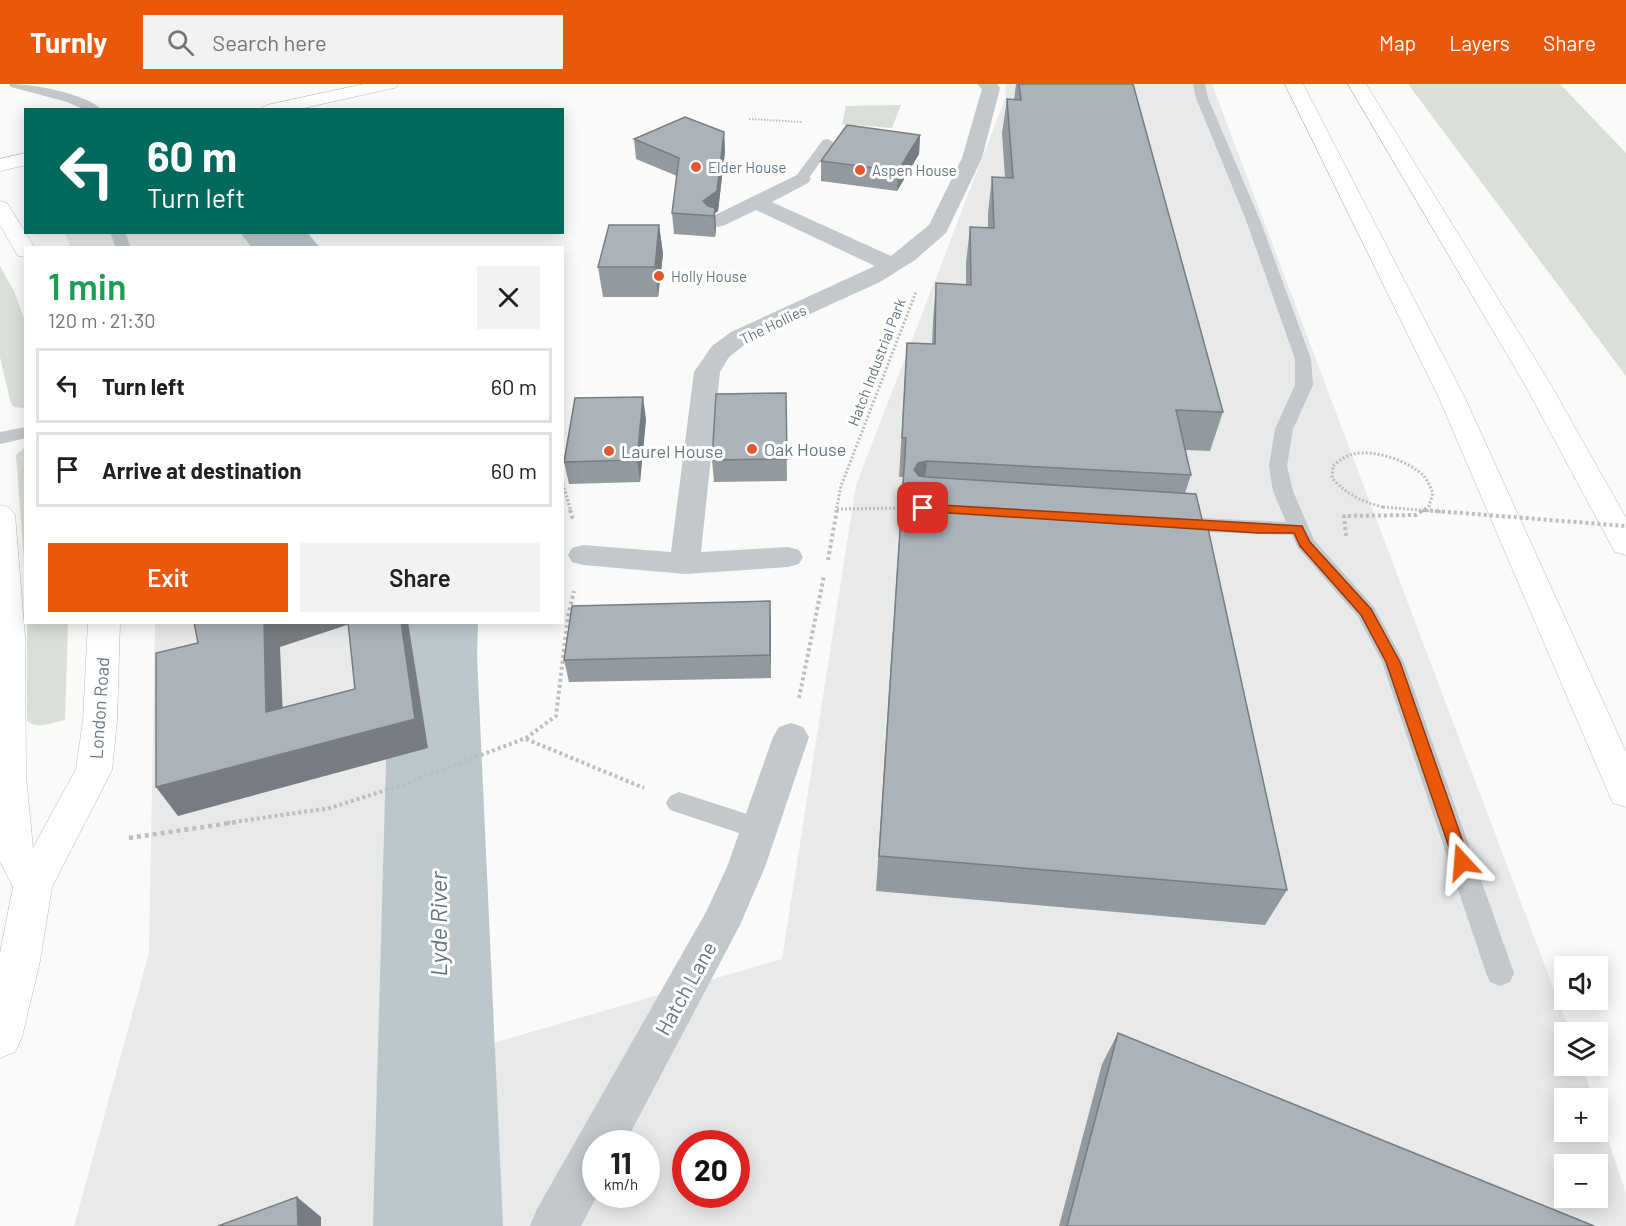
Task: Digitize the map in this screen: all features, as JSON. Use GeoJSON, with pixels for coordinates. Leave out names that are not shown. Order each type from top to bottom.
{"type":"FeatureCollection","features":[{"type":"Feature","properties":{"kind":"main road"},"geometry":{"type":"LineString","coordinates":[[276,108],[389,84]]}},
{"type":"Feature","properties":{"kind":"main road"},"geometry":{"type":"LineString","coordinates":[[1294,84],[1452,399],[1626,792]]}},
{"type":"Feature","properties":{"kind":"main road"},"geometry":{"type":"LineString","coordinates":[[1357,84],[1538,385],[1626,545]]}},
{"type":"Feature","properties":{"kind":"main road"},"geometry":{"type":"LineString","coordinates":[[0,165],[24,159]]}},
{"type":"Feature","properties":{"kind":"main road"},"geometry":{"type":"LineString","coordinates":[[0,207],[24,248]]}},
{"type":"Feature","properties":{"kind":"main road"},"geometry":{"type":"LineString","coordinates":[[0,515],[3,583],[9,637],[8,776],[13,848],[33,886]]}},
{"type":"Feature","properties":{"kind":"main road","name":"London Road"},"geometry":{"type":"LineString","coordinates":[[0,1037],[19,961],[33,886],[94,770],[100,721],[104,624]]}},
{"type":"Feature","properties":{"kind":"street","name":"The Hollies"},"geometry":{"type":"LineString","coordinates":[[685,564],[707,372],[722,350],[754,329],[815,304],[892,265],[921,246],[938,228],[972,158],[991,88],[986,84]]}},
{"type":"Feature","properties":{"kind":"street"},"geometry":{"type":"LineString","coordinates":[[718,221],[801,179]]}},
{"type":"Feature","properties":{"kind":"street"},"geometry":{"type":"LineString","coordinates":[[757,203],[892,265]]}},
{"type":"Feature","properties":{"kind":"street"},"geometry":{"type":"LineString","coordinates":[[583,555],[685,564],[788,557]]}},
{"type":"Feature","properties":{"kind":"street","name":"Hatch Lane"},"geometry":{"type":"LineString","coordinates":[[607,1130],[720,925],[760,829],[790,737]]}},
{"type":"Feature","properties":{"kind":"street"},"geometry":{"type":"LineString","coordinates":[[555,1226],[582,1177]]}},
{"type":"Feature","properties":{"kind":"lane"},"geometry":{"type":"LineString","coordinates":[[15,84],[71,99],[92,108]]}},
{"type":"Feature","properties":{"kind":"lane"},"geometry":{"type":"LineString","coordinates":[[1198,84],[1253,220],[1303,359],[1304,385],[1284,429],[1278,466],[1283,491],[1305,543],[1366,612],[1393,662],[1500,973]]}},
{"type":"Feature","properties":{"kind":"lane"},"geometry":{"type":"LineString","coordinates":[[801,179],[828,143]]}},
{"type":"Feature","properties":{"kind":"lane"},"geometry":{"type":"LineString","coordinates":[[0,438],[24,432]]}},
{"type":"Feature","properties":{"kind":"lane"},"geometry":{"type":"LineString","coordinates":[[1154,522],[1298,529]]}},
{"type":"Feature","properties":{"kind":"lane"},"geometry":{"type":"LineString","coordinates":[[679,803],[760,829]]}},
{"type":"Feature","properties":{"kind":"path"},"geometry":{"type":"LineString","coordinates":[[749,119],[812,123]]}},
{"type":"Feature","properties":{"kind":"path","name":"Hatch Industrial Park"},"geometry":{"type":"LineString","coordinates":[[790,737],[841,486],[916,291]]}},
{"type":"Feature","properties":{"kind":"path"},"geometry":{"type":"LineString","coordinates":[[1344,516],[1416,515],[1429,506],[1432,493],[1425,477],[1404,465],[1379,455],[1353,454],[1333,466],[1332,478],[1342,491],[1369,505],[1383,507],[1626,526]]}},
{"type":"Feature","properties":{"kind":"path"},"geometry":{"type":"LineString","coordinates":[[129,838],[330,807],[402,785],[526,738],[556,716],[568,616],[583,555],[564,488]]}},
{"type":"Feature","properties":{"kind":"path"},"geometry":{"type":"LineString","coordinates":[[837,509],[911,508]]}},
{"type":"Feature","properties":{"kind":"path"},"geometry":{"type":"LineString","coordinates":[[526,738],[679,803]]}},
{"type":"Feature","properties":{"kind":"shaded area"},"geometry":{"type":"Polygon","coordinates":[[[1006,84],[1212,84],[1554,990],[1554,1010],[1562,1010],[1566,1022],[1554,1022],[1554,1076],[1586,1076],[1590,1088],[1554,1088],[1554,1142],[1608,1142],[1608,1140],[1626,1193],[1626,1226],[74,1226],[149,953],[155,624],[421,624],[421,1064],[782,959],[856,485],[1005,99],[1006,84]]]}},
{"type":"Feature","properties":{"kind":"shaded area"},"geometry":{"type":"Polygon","coordinates":[[[1408,84],[1560,84],[1626,153],[1626,376],[1408,84]]]}},
{"type":"Feature","properties":{"kind":"shaded area"},"geometry":{"type":"Polygon","coordinates":[[[901,105],[892,128],[842,124],[846,106],[901,105]]]}},
{"type":"Feature","properties":{"kind":"shaded area"},"geometry":{"type":"Polygon","coordinates":[[[65,234],[248,234],[266,246],[70,246],[65,234]]]}},
{"type":"Feature","properties":{"kind":"shaded area"},"geometry":{"type":"Polygon","coordinates":[[[0,266],[14,291],[24,318],[24,408],[14,407],[11,404],[0,357],[0,266]]]}},
{"type":"Feature","properties":{"kind":"shaded area"},"geometry":{"type":"Polygon","coordinates":[[[24,448],[24,559],[16,455],[24,448]]]}},
{"type":"Feature","properties":{"kind":"shaded area"},"geometry":{"type":"Polygon","coordinates":[[[27,624],[68,624],[65,720],[41,725],[27,721],[27,624]]]}},
{"type":"Feature","properties":{"kind":"building"},"geometry":{"type":"Polygon","coordinates":[[[1019,84],[1133,84],[1223,412],[1176,410],[1191,475],[927,461],[918,463],[914,470],[919,476],[927,477],[1196,494],[1203,524],[1207,524],[1287,890],[879,856],[906,438],[902,438],[907,343],[935,344],[936,283],[971,285],[970,227],[994,228],[992,177],[1013,178],[1007,99],[1021,100],[1019,84]]]}},
{"type":"Feature","properties":{"kind":"building"},"geometry":{"type":"Polygon","coordinates":[[[685,117],[724,132],[717,191],[703,201],[715,208],[714,216],[672,213],[679,158],[634,139],[685,117]]]}},
{"type":"Feature","properties":{"kind":"building"},"geometry":{"type":"Polygon","coordinates":[[[847,125],[920,135],[898,171],[821,161],[847,125]]]}},
{"type":"Feature","properties":{"kind":"building"},"geometry":{"type":"Polygon","coordinates":[[[609,225],[659,225],[655,267],[598,267],[609,225]]]}},
{"type":"Feature","properties":{"kind":"building","name":"Oak House"},"geometry":{"type":"Polygon","coordinates":[[[786,393],[787,459],[712,460],[716,394],[786,393]]]}},
{"type":"Feature","properties":{"kind":"building"},"geometry":{"type":"Polygon","coordinates":[[[643,397],[637,460],[564,462],[575,398],[643,397]]]}},
{"type":"Feature","properties":{"kind":"building"},"geometry":{"type":"Polygon","coordinates":[[[770,601],[770,655],[564,660],[572,606],[770,601]]]}},
{"type":"Feature","properties":{"kind":"building"},"geometry":{"type":"Polygon","coordinates":[[[194,624],[264,624],[266,712],[355,689],[348,624],[401,624],[415,719],[156,787],[156,653],[198,643],[194,624]]]}},
{"type":"Feature","properties":{"kind":"building"},"geometry":{"type":"Polygon","coordinates":[[[1118,1033],[1594,1226],[1067,1226],[1118,1033]]]}},
{"type":"Feature","properties":{"kind":"building"},"geometry":{"type":"Polygon","coordinates":[[[297,1197],[298,1226],[218,1226],[297,1197]]]}},
{"type":"Feature","properties":{"kind":"waterway","name":"Lyde River"},"geometry":{"type":"LineString","coordinates":[[271,234],[288,246]]}},
{"type":"Feature","properties":{"kind":"waterway","name":"Lyde River"},"geometry":{"type":"LineString","coordinates":[[435,624],[433,655],[438,1226]]}},
{"type":"Feature","properties":{"kind":"place","name":"Elder House"},"geometry":{"type":"Point","coordinates":[696,167]}},
{"type":"Feature","properties":{"kind":"place","name":"Aspen House"},"geometry":{"type":"Point","coordinates":[860,170]}},
{"type":"Feature","properties":{"kind":"place","name":"Holly House"},"geometry":{"type":"Point","coordinates":[659,276]}},
{"type":"Feature","properties":{"kind":"place","name":"Oak House"},"geometry":{"type":"Point","coordinates":[752,449]}},
{"type":"Feature","properties":{"kind":"place","name":"Laurel House"},"geometry":{"type":"Point","coordinates":[609,451]}},
{"type":"Feature","properties":{"kind":"route"},"geometry":{"type":"LineString","coordinates":[[923,508],[1258,529],[1298,529],[1305,543],[1322,564],[1366,612],[1393,662],[1462,862]]}}]}
